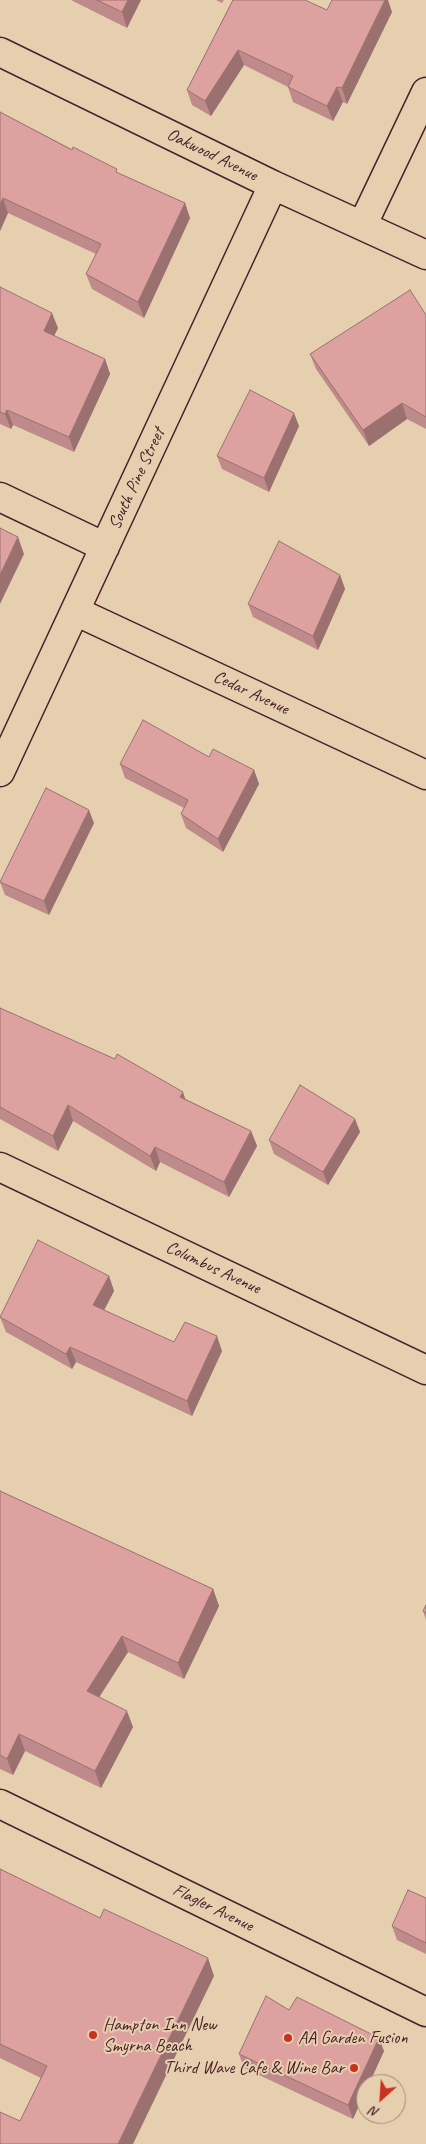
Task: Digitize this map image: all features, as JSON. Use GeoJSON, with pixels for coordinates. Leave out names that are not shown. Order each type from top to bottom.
{"type":"FeatureCollection","features":[{"type":"Feature","properties":{"kind":"street","name":"Oakwood Avenue"},"geometry":{"type":"LineString","coordinates":[[0,52],[273,185],[362,224],[426,255]]}},
{"type":"Feature","properties":{"kind":"street"},"geometry":{"type":"LineString","coordinates":[[362,224],[426,92]]}},
{"type":"Feature","properties":{"kind":"street","name":"South Pine Street"},"geometry":{"type":"LineString","coordinates":[[0,772],[273,185]]}},
{"type":"Feature","properties":{"kind":"street"},"geometry":{"type":"LineString","coordinates":[[0,497],[105,547]]}},
{"type":"Feature","properties":{"kind":"street","name":"Cedar Avenue"},"geometry":{"type":"LineString","coordinates":[[75,610],[426,775]]}},
{"type":"Feature","properties":{"kind":"street","name":"Columbus Avenue"},"geometry":{"type":"LineString","coordinates":[[0,1167],[426,1370]]}},
{"type":"Feature","properties":{"kind":"street","name":"Flagler Avenue"},"geometry":{"type":"LineString","coordinates":[[1,1808],[426,2012]]}},
{"type":"Feature","properties":{"kind":"building"},"geometry":{"type":"Polygon","coordinates":[[[97,0],[128,0],[122,12],[97,0]]]}},
{"type":"Feature","properties":{"kind":"building"},"geometry":{"type":"Polygon","coordinates":[[[233,0],[305,0],[327,10],[332,0],[385,0],[342,88],[337,87],[327,106],[288,87],[293,76],[238,50],[205,101],[187,90],[233,0]]]}},
{"type":"Feature","properties":{"kind":"building"},"geometry":{"type":"Polygon","coordinates":[[[0,112],[72,150],[73,147],[117,169],[116,172],[185,203],[138,302],[86,274],[101,244],[3,198],[0,204],[0,112]]]}},
{"type":"Feature","properties":{"kind":"building"},"geometry":{"type":"Polygon","coordinates":[[[0,287],[52,313],[44,331],[105,359],[69,437],[7,410],[5,414],[0,412],[0,287]]]}},
{"type":"Feature","properties":{"kind":"building"},"geometry":{"type":"Polygon","coordinates":[[[410,290],[426,315],[426,417],[402,403],[363,430],[310,354],[410,290]]]}},
{"type":"Feature","properties":{"kind":"building"},"geometry":{"type":"Polygon","coordinates":[[[250,390],[294,413],[264,478],[217,456],[250,390]]]}},
{"type":"Feature","properties":{"kind":"building"},"geometry":{"type":"Polygon","coordinates":[[[0,528],[18,537],[0,575],[0,528]]]}},
{"type":"Feature","properties":{"kind":"building"},"geometry":{"type":"Polygon","coordinates":[[[279,541],[340,575],[313,636],[248,604],[279,541]]]}},
{"type":"Feature","properties":{"kind":"building"},"geometry":{"type":"Polygon","coordinates":[[[143,720],[209,757],[213,749],[254,770],[218,839],[181,814],[188,800],[120,764],[143,720]]]}},
{"type":"Feature","properties":{"kind":"building"},"geometry":{"type":"Polygon","coordinates":[[[46,788],[89,810],[44,901],[0,882],[46,788]]]}},
{"type":"Feature","properties":{"kind":"building"},"geometry":{"type":"Polygon","coordinates":[[[0,1008],[115,1059],[117,1054],[183,1092],[180,1097],[251,1131],[224,1182],[155,1147],[150,1156],[68,1105],[53,1136],[0,1107],[0,1008]]]}},
{"type":"Feature","properties":{"kind":"building"},"geometry":{"type":"Polygon","coordinates":[[[300,1085],[355,1119],[323,1172],[269,1140],[300,1085]]]}},
{"type":"Feature","properties":{"kind":"building"},"geometry":{"type":"Polygon","coordinates":[[[38,1240],[109,1276],[93,1305],[174,1342],[185,1322],[217,1336],[187,1401],[70,1347],[66,1354],[0,1317],[38,1240]]]}},
{"type":"Feature","properties":{"kind":"building"},"geometry":{"type":"Polygon","coordinates":[[[0,1491],[213,1589],[178,1663],[122,1636],[87,1691],[127,1711],[95,1771],[19,1734],[7,1759],[0,1755],[0,1491]]]}},
{"type":"Feature","properties":{"kind":"building","name":"Hampton Inn New Smyrna Beach"},"geometry":{"type":"Polygon","coordinates":[[[0,1869],[100,1918],[104,1909],[208,1958],[118,2144],[0,2144],[0,2112],[20,2121],[47,2066],[0,2044],[0,1869]]]}},
{"type":"Feature","properties":{"kind":"building"},"geometry":{"type":"Polygon","coordinates":[[[408,1890],[426,1898],[426,1943],[392,1926],[408,1890]]]}},
{"type":"Feature","properties":{"kind":"building"},"geometry":{"type":"Polygon","coordinates":[[[266,1996],[289,2010],[297,1997],[379,2038],[362,2074],[356,2074],[356,2088],[348,2105],[239,2054],[266,1996]]]}},
{"type":"Feature","properties":{"kind":"place","name":"Hampton Inn New Smyrna Beach"},"geometry":{"type":"Point","coordinates":[93,2035]}},
{"type":"Feature","properties":{"kind":"place","name":"AA Garden Fusion"},"geometry":{"type":"Point","coordinates":[288,2038]}},
{"type":"Feature","properties":{"kind":"place","name":"Third Wave Cafe & Wine Bar"},"geometry":{"type":"Point","coordinates":[354,2068]}}]}
